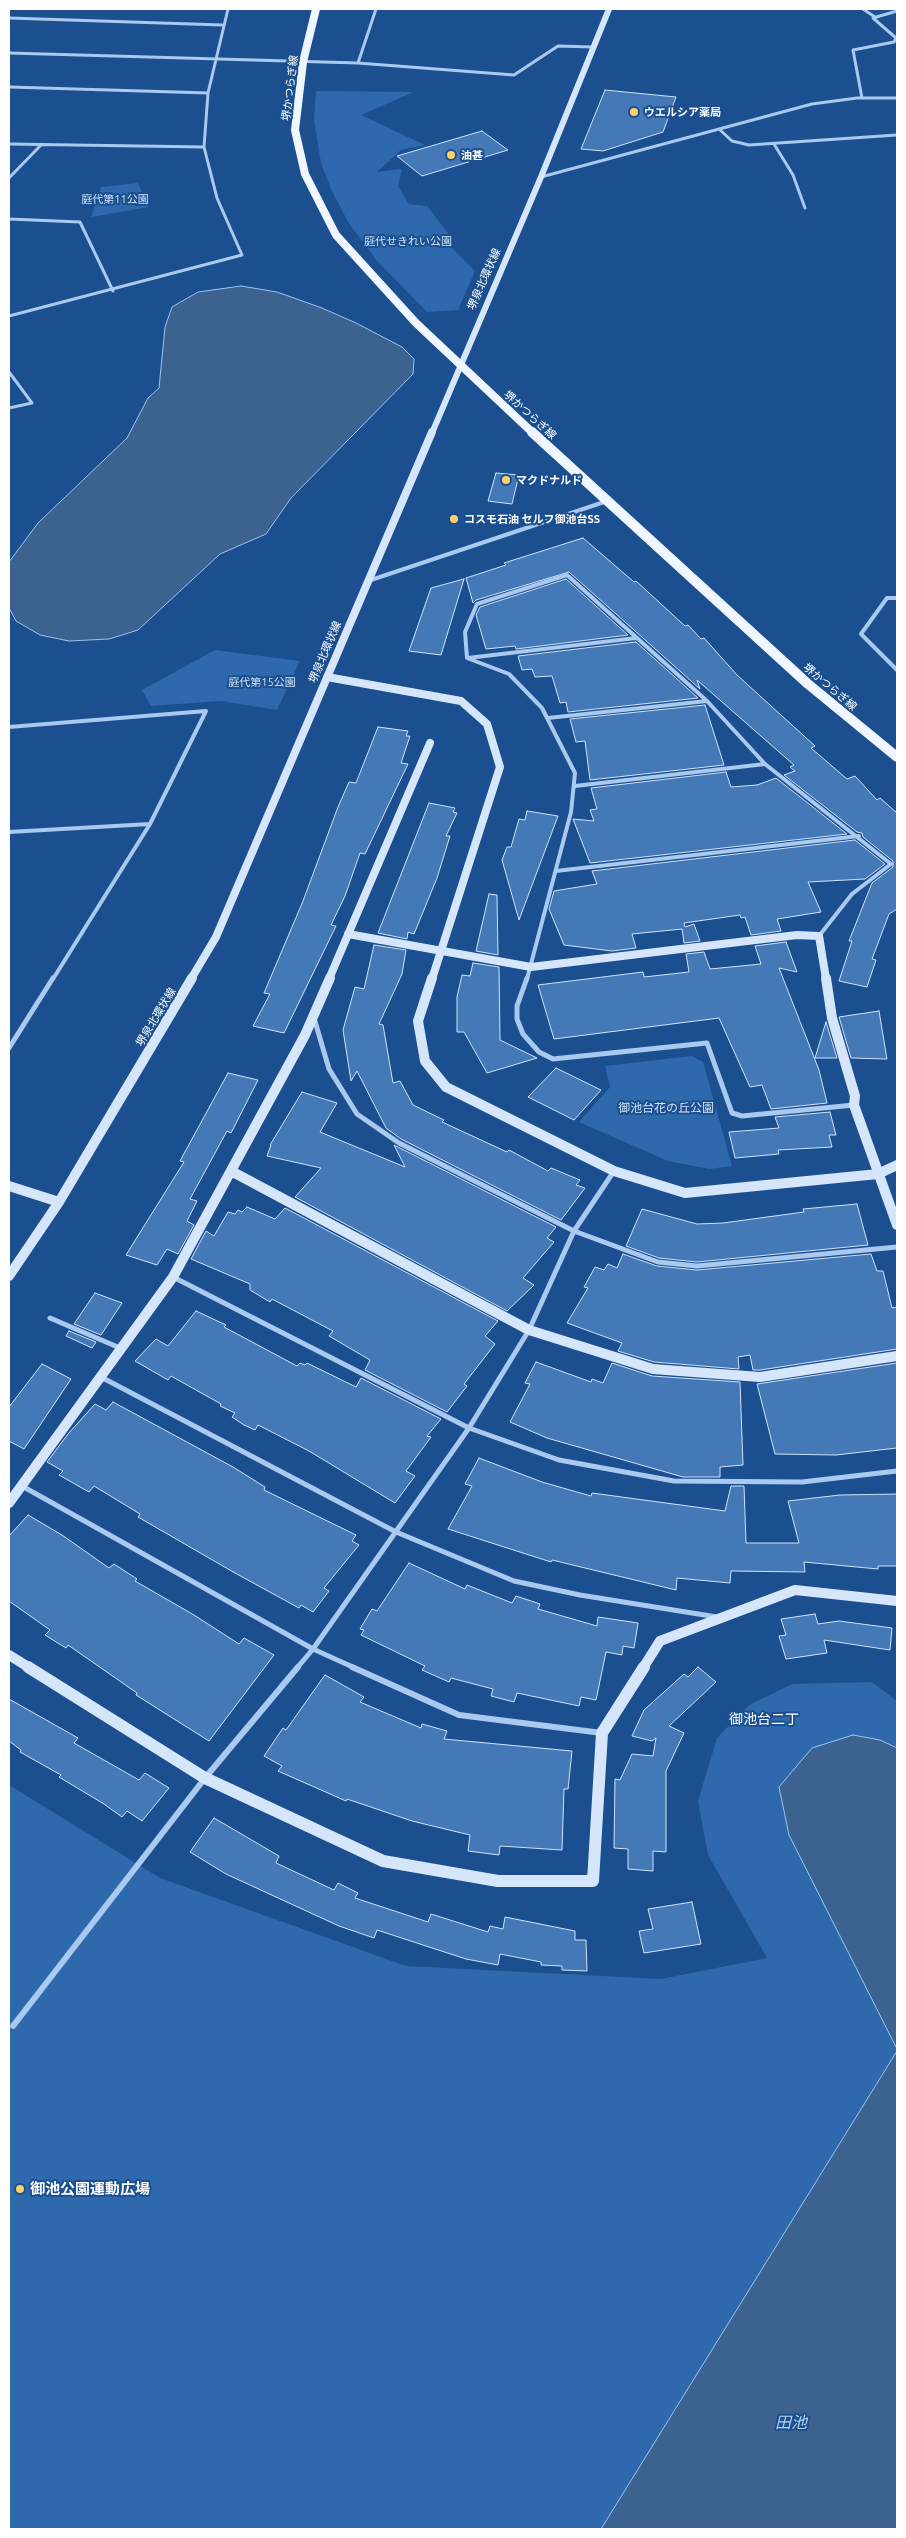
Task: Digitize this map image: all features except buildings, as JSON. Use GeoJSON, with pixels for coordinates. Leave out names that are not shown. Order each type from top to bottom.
{"type":"FeatureCollection","features":[{"type":"Feature","properties":{"kind":"main road","name":"堺かつらぎ線"},"geometry":{"type":"LineString","coordinates":[[316,9],[303,62],[296,130],[305,174],[336,235],[416,323],[460,366],[808,684],[897,758]]}},
{"type":"Feature","properties":{"kind":"street"},"geometry":{"type":"LineString","coordinates":[[9,316],[242,256],[217,198],[204,147],[208,93],[222,25],[228,9]]}},
{"type":"Feature","properties":{"kind":"street"},"geometry":{"type":"LineString","coordinates":[[358,63],[376,9]]}},
{"type":"Feature","properties":{"kind":"street","name":"堺泉北環状線"},"geometry":{"type":"LineString","coordinates":[[9,1276],[59,1202],[216,937],[541,176],[609,9]]}},
{"type":"Feature","properties":{"kind":"street"},"geometry":{"type":"LineString","coordinates":[[862,98],[853,50],[894,42],[896,38],[873,18],[875,17],[863,9]]}},
{"type":"Feature","properties":{"kind":"street"},"geometry":{"type":"LineString","coordinates":[[875,17],[897,11]]}},
{"type":"Feature","properties":{"kind":"street"},"geometry":{"type":"LineString","coordinates":[[9,18],[222,25]]}},
{"type":"Feature","properties":{"kind":"street"},"geometry":{"type":"LineString","coordinates":[[9,52],[358,63],[514,75],[558,46],[593,47]]}},
{"type":"Feature","properties":{"kind":"street"},"geometry":{"type":"LineString","coordinates":[[9,87],[208,93]]}},
{"type":"Feature","properties":{"kind":"street"},"geometry":{"type":"LineString","coordinates":[[541,176],[812,104],[862,98],[897,98]]}},
{"type":"Feature","properties":{"kind":"street"},"geometry":{"type":"LineString","coordinates":[[719,129],[732,141],[749,145],[866,139],[897,135]]}},
{"type":"Feature","properties":{"kind":"street"},"geometry":{"type":"LineString","coordinates":[[9,144],[204,147]]}},
{"type":"Feature","properties":{"kind":"street"},"geometry":{"type":"LineString","coordinates":[[774,144],[793,175],[805,208]]}},
{"type":"Feature","properties":{"kind":"street"},"geometry":{"type":"LineString","coordinates":[[9,178],[41,145]]}},
{"type":"Feature","properties":{"kind":"street"},"geometry":{"type":"LineString","coordinates":[[9,219],[80,222],[112,291]]}},
{"type":"Feature","properties":{"kind":"street"},"geometry":{"type":"LineString","coordinates":[[9,372],[32,402],[9,408]]}},
{"type":"Feature","properties":{"kind":"street"},"geometry":{"type":"LineString","coordinates":[[368,581],[607,500]]}},
{"type":"Feature","properties":{"kind":"street"},"geometry":{"type":"LineString","coordinates":[[468,658],[465,632],[477,604],[567,575],[707,701],[765,764],[859,836],[891,864],[852,894],[819,936],[832,1018],[855,1096],[854,1105],[897,1225]]}},
{"type":"Feature","properties":{"kind":"street"},"geometry":{"type":"LineString","coordinates":[[897,598],[887,598],[861,634],[897,670]]}},
{"type":"Feature","properties":{"kind":"street"},"geometry":{"type":"LineString","coordinates":[[468,658],[636,638]]}},
{"type":"Feature","properties":{"kind":"street"},"geometry":{"type":"LineString","coordinates":[[468,658],[509,674],[542,708],[574,773],[575,786],[572,812],[531,967],[517,1006],[517,1019],[523,1034],[531,1044],[539,1052],[553,1058],[707,1043],[732,1113],[742,1116],[854,1105]]}},
{"type":"Feature","properties":{"kind":"street"},"geometry":{"type":"LineString","coordinates":[[327,677],[461,701],[487,724],[500,767],[418,1021],[425,1061],[446,1087],[614,1171],[685,1193],[878,1174],[897,1165]]}},
{"type":"Feature","properties":{"kind":"street"},"geometry":{"type":"LineString","coordinates":[[548,718],[707,701]]}},
{"type":"Feature","properties":{"kind":"street"},"geometry":{"type":"LineString","coordinates":[[9,727],[206,711],[150,824],[9,1048]]}},
{"type":"Feature","properties":{"kind":"street"},"geometry":{"type":"LineString","coordinates":[[9,1503],[99,1376],[173,1277],[313,1015],[430,743]]}},
{"type":"Feature","properties":{"kind":"street"},"geometry":{"type":"LineString","coordinates":[[575,786],[765,764]]}},
{"type":"Feature","properties":{"kind":"street"},"geometry":{"type":"LineString","coordinates":[[9,832],[150,824]]}},
{"type":"Feature","properties":{"kind":"street"},"geometry":{"type":"LineString","coordinates":[[556,871],[859,836]]}},
{"type":"Feature","properties":{"kind":"street"},"geometry":{"type":"LineString","coordinates":[[348,934],[442,949],[531,967],[797,935],[819,936]]}},
{"type":"Feature","properties":{"kind":"street"},"geometry":{"type":"LineString","coordinates":[[313,1015],[329,1070],[357,1114],[399,1143],[574,1231],[658,1262],[697,1266],[897,1247]]}},
{"type":"Feature","properties":{"kind":"street"},"geometry":{"type":"LineString","coordinates":[[231,1171],[529,1330],[652,1369],[760,1377],[897,1356]]}},
{"type":"Feature","properties":{"kind":"street"},"geometry":{"type":"LineString","coordinates":[[13,2026],[205,1778],[313,1649],[396,1532],[469,1428],[529,1330],[574,1231],[614,1171]]}},
{"type":"Feature","properties":{"kind":"street"},"geometry":{"type":"LineString","coordinates":[[9,1186],[59,1202]]}},
{"type":"Feature","properties":{"kind":"street"},"geometry":{"type":"LineString","coordinates":[[173,1277],[469,1428],[559,1460],[674,1481],[802,1482],[897,1471]]}},
{"type":"Feature","properties":{"kind":"street"},"geometry":{"type":"LineString","coordinates":[[50,1318],[120,1348]]}},
{"type":"Feature","properties":{"kind":"street"},"geometry":{"type":"LineString","coordinates":[[99,1376],[396,1532],[514,1581],[580,1595],[721,1618]]}},
{"type":"Feature","properties":{"kind":"street"},"geometry":{"type":"LineString","coordinates":[[22,1486],[313,1649],[460,1715],[602,1733]]}},
{"type":"Feature","properties":{"kind":"street"},"geometry":{"type":"LineString","coordinates":[[9,1655],[205,1778],[383,1861],[498,1880],[593,1881],[602,1733],[660,1641],[795,1590],[897,1601]]}},
{"type":"Feature","properties":{"kind":"green space","name":"庭代せきれい公園"},"geometry":{"type":"Polygon","coordinates":[[[316,91],[414,92],[361,115],[425,145],[401,150],[377,172],[402,169],[398,186],[409,204],[427,206],[452,238],[448,244],[475,271],[458,310],[427,312],[377,261],[348,222],[331,189],[321,163],[314,120],[316,91]]]}},
{"type":"Feature","properties":{"kind":"green space","name":"庭代第11公園"},"geometry":{"type":"Polygon","coordinates":[[[138,183],[149,207],[91,217],[101,187],[138,183]]]}},
{"type":"Feature","properties":{"kind":"green space","name":"庭代第15公園"},"geometry":{"type":"Polygon","coordinates":[[[215,650],[300,661],[277,710],[221,701],[151,706],[142,690],[215,650]]]}},
{"type":"Feature","properties":{"kind":"green space","name":"御池台花の丘公園"},"geometry":{"type":"Polygon","coordinates":[[[692,1056],[703,1062],[732,1166],[709,1169],[668,1161],[579,1122],[610,1087],[605,1066],[692,1056]]]}},
{"type":"Feature","properties":{"kind":"green space"},"geometry":{"type":"Polygon","coordinates":[[[872,1682],[897,1701],[897,2529],[9,2529],[9,1785],[160,1878],[406,1966],[661,1979],[767,1958],[708,1855],[698,1801],[717,1738],[749,1705],[792,1684],[872,1682]]]}},
{"type":"Feature","properties":{"kind":"water"},"geometry":{"type":"Polygon","coordinates":[[[241,286],[277,292],[322,308],[356,323],[402,347],[414,359],[413,374],[291,498],[266,534],[220,554],[138,630],[109,639],[69,641],[40,635],[16,621],[9,608],[9,562],[38,523],[127,438],[148,398],[159,388],[165,327],[172,307],[198,292],[241,286]]]}},
{"type":"Feature","properties":{"kind":"water"},"geometry":{"type":"Polygon","coordinates":[[[853,1735],[880,1740],[897,1748],[897,2049],[789,1835],[779,1787],[812,1748],[853,1735]]]}},
{"type":"Feature","properties":{"kind":"water","name":"田池"},"geometry":{"type":"Polygon","coordinates":[[[897,2051],[897,2529],[601,2529],[897,2051]]]}},
{"type":"Feature","properties":{"kind":"place","name":"ウエルシア薬局"},"geometry":{"type":"Point","coordinates":[634,112]}},
{"type":"Feature","properties":{"kind":"place","name":"油甚"},"geometry":{"type":"Point","coordinates":[451,155]}},
{"type":"Feature","properties":{"kind":"place","name":"マクドナルド"},"geometry":{"type":"Point","coordinates":[506,480]}},
{"type":"Feature","properties":{"kind":"place","name":"コスモ石油 セルフ御池台SS"},"geometry":{"type":"Point","coordinates":[454,519]}},
{"type":"Feature","properties":{"kind":"place","name":"御池公園運動広場"},"geometry":{"type":"Point","coordinates":[20,2189]}},
{"type":"Feature","properties":{"kind":"district","name":"御池台二丁"},"geometry":{"type":"Point","coordinates":[764,1719]}}]}
